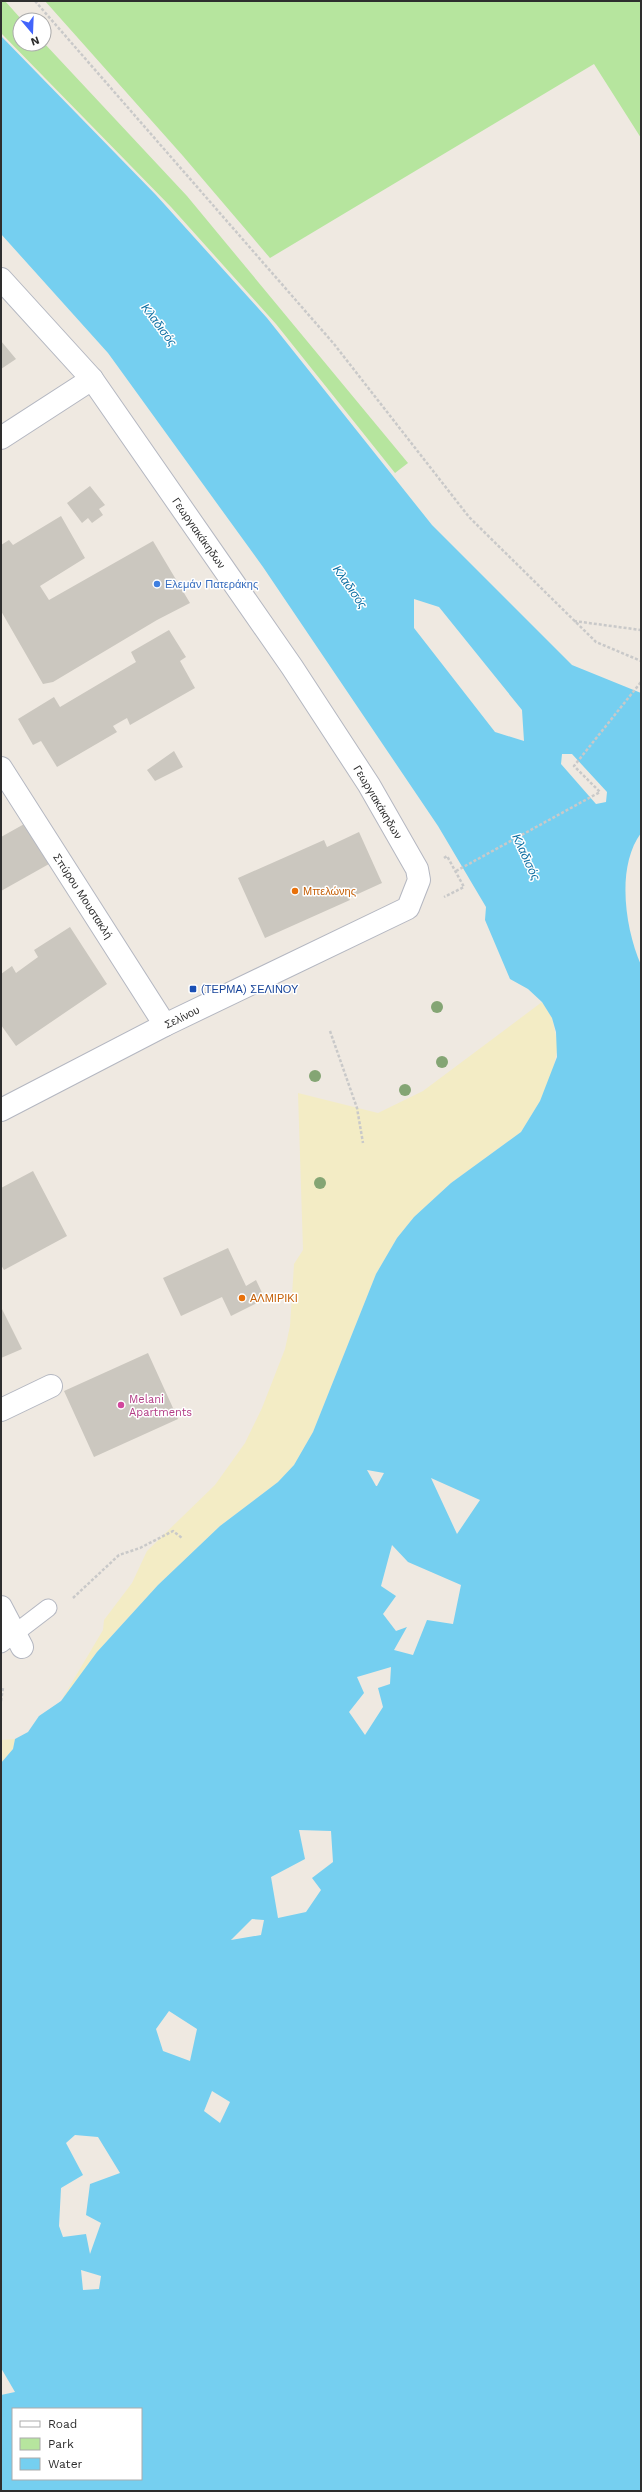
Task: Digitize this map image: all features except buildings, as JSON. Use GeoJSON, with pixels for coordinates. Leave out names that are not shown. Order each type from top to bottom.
{"type":"FeatureCollection","features":[{"type":"Feature","properties":{"kind":"street","name":"Γεωργιακάκηδων"},"geometry":{"type":"LineString","coordinates":[[1,279],[92,379],[292,667],[369,785],[417,869],[418,880],[408,908]]}},
{"type":"Feature","properties":{"kind":"street"},"geometry":{"type":"LineString","coordinates":[[1,438],[92,379]]}},
{"type":"Feature","properties":{"kind":"street","name":"Σπύρου Μουστακλή"},"geometry":{"type":"LineString","coordinates":[[1,768],[165,1024]]}},
{"type":"Feature","properties":{"kind":"street","name":"Σελίνου"},"geometry":{"type":"LineString","coordinates":[[1,1110],[165,1024],[408,908]]}},
{"type":"Feature","properties":{"kind":"street"},"geometry":{"type":"LineString","coordinates":[[1,1410],[51,1386]]}},
{"type":"Feature","properties":{"kind":"street"},"geometry":{"type":"LineString","coordinates":[[1,1607],[13,1642]]}},
{"type":"Feature","properties":{"kind":"lane"},"geometry":{"type":"LineString","coordinates":[[13,1642],[48,1608]]}},
{"type":"Feature","properties":{"kind":"path"},"geometry":{"type":"LineString","coordinates":[[35,1],[334,344],[470,517],[596,642],[641,661]]}},
{"type":"Feature","properties":{"kind":"path"},"geometry":{"type":"LineString","coordinates":[[574,621],[641,630]]}},
{"type":"Feature","properties":{"kind":"path"},"geometry":{"type":"LineString","coordinates":[[456,871],[600,792],[574,766],[641,682]]}},
{"type":"Feature","properties":{"kind":"path"},"geometry":{"type":"LineString","coordinates":[[447,856],[464,887],[449,895]]}},
{"type":"Feature","properties":{"kind":"path"},"geometry":{"type":"LineString","coordinates":[[330,1031],[357,1108],[363,1142]]}},
{"type":"Feature","properties":{"kind":"path"},"geometry":{"type":"LineString","coordinates":[[119,1555],[140,1548],[173,1531],[182,1538]]}},
{"type":"Feature","properties":{"kind":"path"},"geometry":{"type":"LineString","coordinates":[[1,1701],[2,1689]]}},
{"type":"Feature","properties":{"kind":"green space"},"geometry":{"type":"Polygon","coordinates":[[[1,1],[5,1],[15,12],[12,12],[12,44],[1,33],[1,1]]]}},
{"type":"Feature","properties":{"kind":"green space"},"geometry":{"type":"Polygon","coordinates":[[[45,1],[641,1],[641,138],[594,64],[270,258],[183,156],[45,1]]]}},
{"type":"Feature","properties":{"kind":"green space"},"geometry":{"type":"Polygon","coordinates":[[[20,52],[52,52],[187,196],[408,463],[395,473],[276,324],[171,207],[20,52]]]}},
{"type":"Feature","properties":{"kind":"sand"},"geometry":{"type":"Polygon","coordinates":[[[542,1002],[552,1018],[558,1046],[553,1070],[540,1101],[521,1132],[451,1183],[414,1217],[397,1238],[376,1274],[313,1432],[294,1465],[278,1482],[220,1526],[158,1585],[97,1652],[61,1701],[103,1630],[104,1620],[132,1583],[147,1551],[215,1485],[245,1443],[262,1408],[285,1349],[290,1326],[294,1264],[303,1250],[298,1093],[378,1113],[423,1091],[542,1002]]]}},
{"type":"Feature","properties":{"kind":"sand"},"geometry":{"type":"Polygon","coordinates":[[[15,1739],[13,1749],[1,1763],[1,1740],[15,1739]]]}},
{"type":"Feature","properties":{"kind":"water","name":"Κλαδισός"},"geometry":{"type":"Polygon","coordinates":[[[1,36],[12,47],[12,52],[17,52],[156,195],[267,318],[432,525],[572,665],[641,693],[641,833],[633,847],[628,863],[626,898],[627,916],[631,934],[641,965],[641,2491],[1,2491],[1,2395],[15,2392],[1,2368],[1,1763],[13,1749],[15,1739],[28,1732],[39,1716],[61,1701],[97,1652],[158,1585],[220,1526],[278,1482],[294,1465],[313,1432],[376,1274],[397,1238],[414,1217],[451,1183],[521,1132],[540,1101],[557,1057],[556,1032],[552,1018],[542,1002],[528,989],[510,979],[485,920],[486,907],[438,826],[263,567],[108,353],[1,234],[1,36]],[[414,599],[414,628],[495,732],[524,741],[522,710],[439,607],[414,599]],[[562,754],[561,764],[596,804],[606,802],[607,792],[572,754],[562,754]],[[367,1470],[376,1486],[384,1473],[367,1470]],[[431,1478],[457,1534],[480,1500],[431,1478]],[[392,1545],[381,1586],[396,1596],[383,1614],[396,1631],[407,1627],[394,1650],[413,1655],[427,1620],[453,1624],[461,1585],[408,1562],[392,1545]],[[391,1667],[357,1677],[364,1693],[349,1712],[365,1735],[383,1707],[378,1688],[390,1684],[391,1667]],[[299,1830],[305,1859],[271,1877],[278,1918],[306,1912],[321,1890],[312,1878],[333,1862],[331,1831],[299,1830]],[[252,1919],[231,1940],[261,1935],[264,1920],[252,1919]],[[169,2011],[156,2029],[163,2051],[190,2061],[197,2029],[169,2011]],[[212,2091],[204,2111],[220,2123],[230,2102],[212,2091]],[[75,2135],[66,2143],[83,2175],[61,2188],[59,2226],[63,2237],[86,2234],[90,2254],[101,2223],[86,2215],[90,2184],[120,2173],[98,2137],[75,2135]],[[81,2270],[83,2290],[99,2289],[101,2276],[81,2270]]]}},
{"type":"Feature","properties":{"kind":"place","name":"Ελεμάν Πατεράκης"},"geometry":{"type":"Point","coordinates":[157,584]}},
{"type":"Feature","properties":{"kind":"place","name":"Μπελώνης"},"geometry":{"type":"Point","coordinates":[295,891]}},
{"type":"Feature","properties":{"kind":"place","name":"(ΤΕΡΜΑ) ΣΕΛΙΝΟΥ"},"geometry":{"type":"Point","coordinates":[193,989]}},
{"type":"Feature","properties":{"kind":"place","name":"ΑΛΜΙΡΙΚΙ"},"geometry":{"type":"Point","coordinates":[242,1298]}},
{"type":"Feature","properties":{"kind":"place","name":"Melani Apartments"},"geometry":{"type":"Point","coordinates":[121,1405]}}]}
